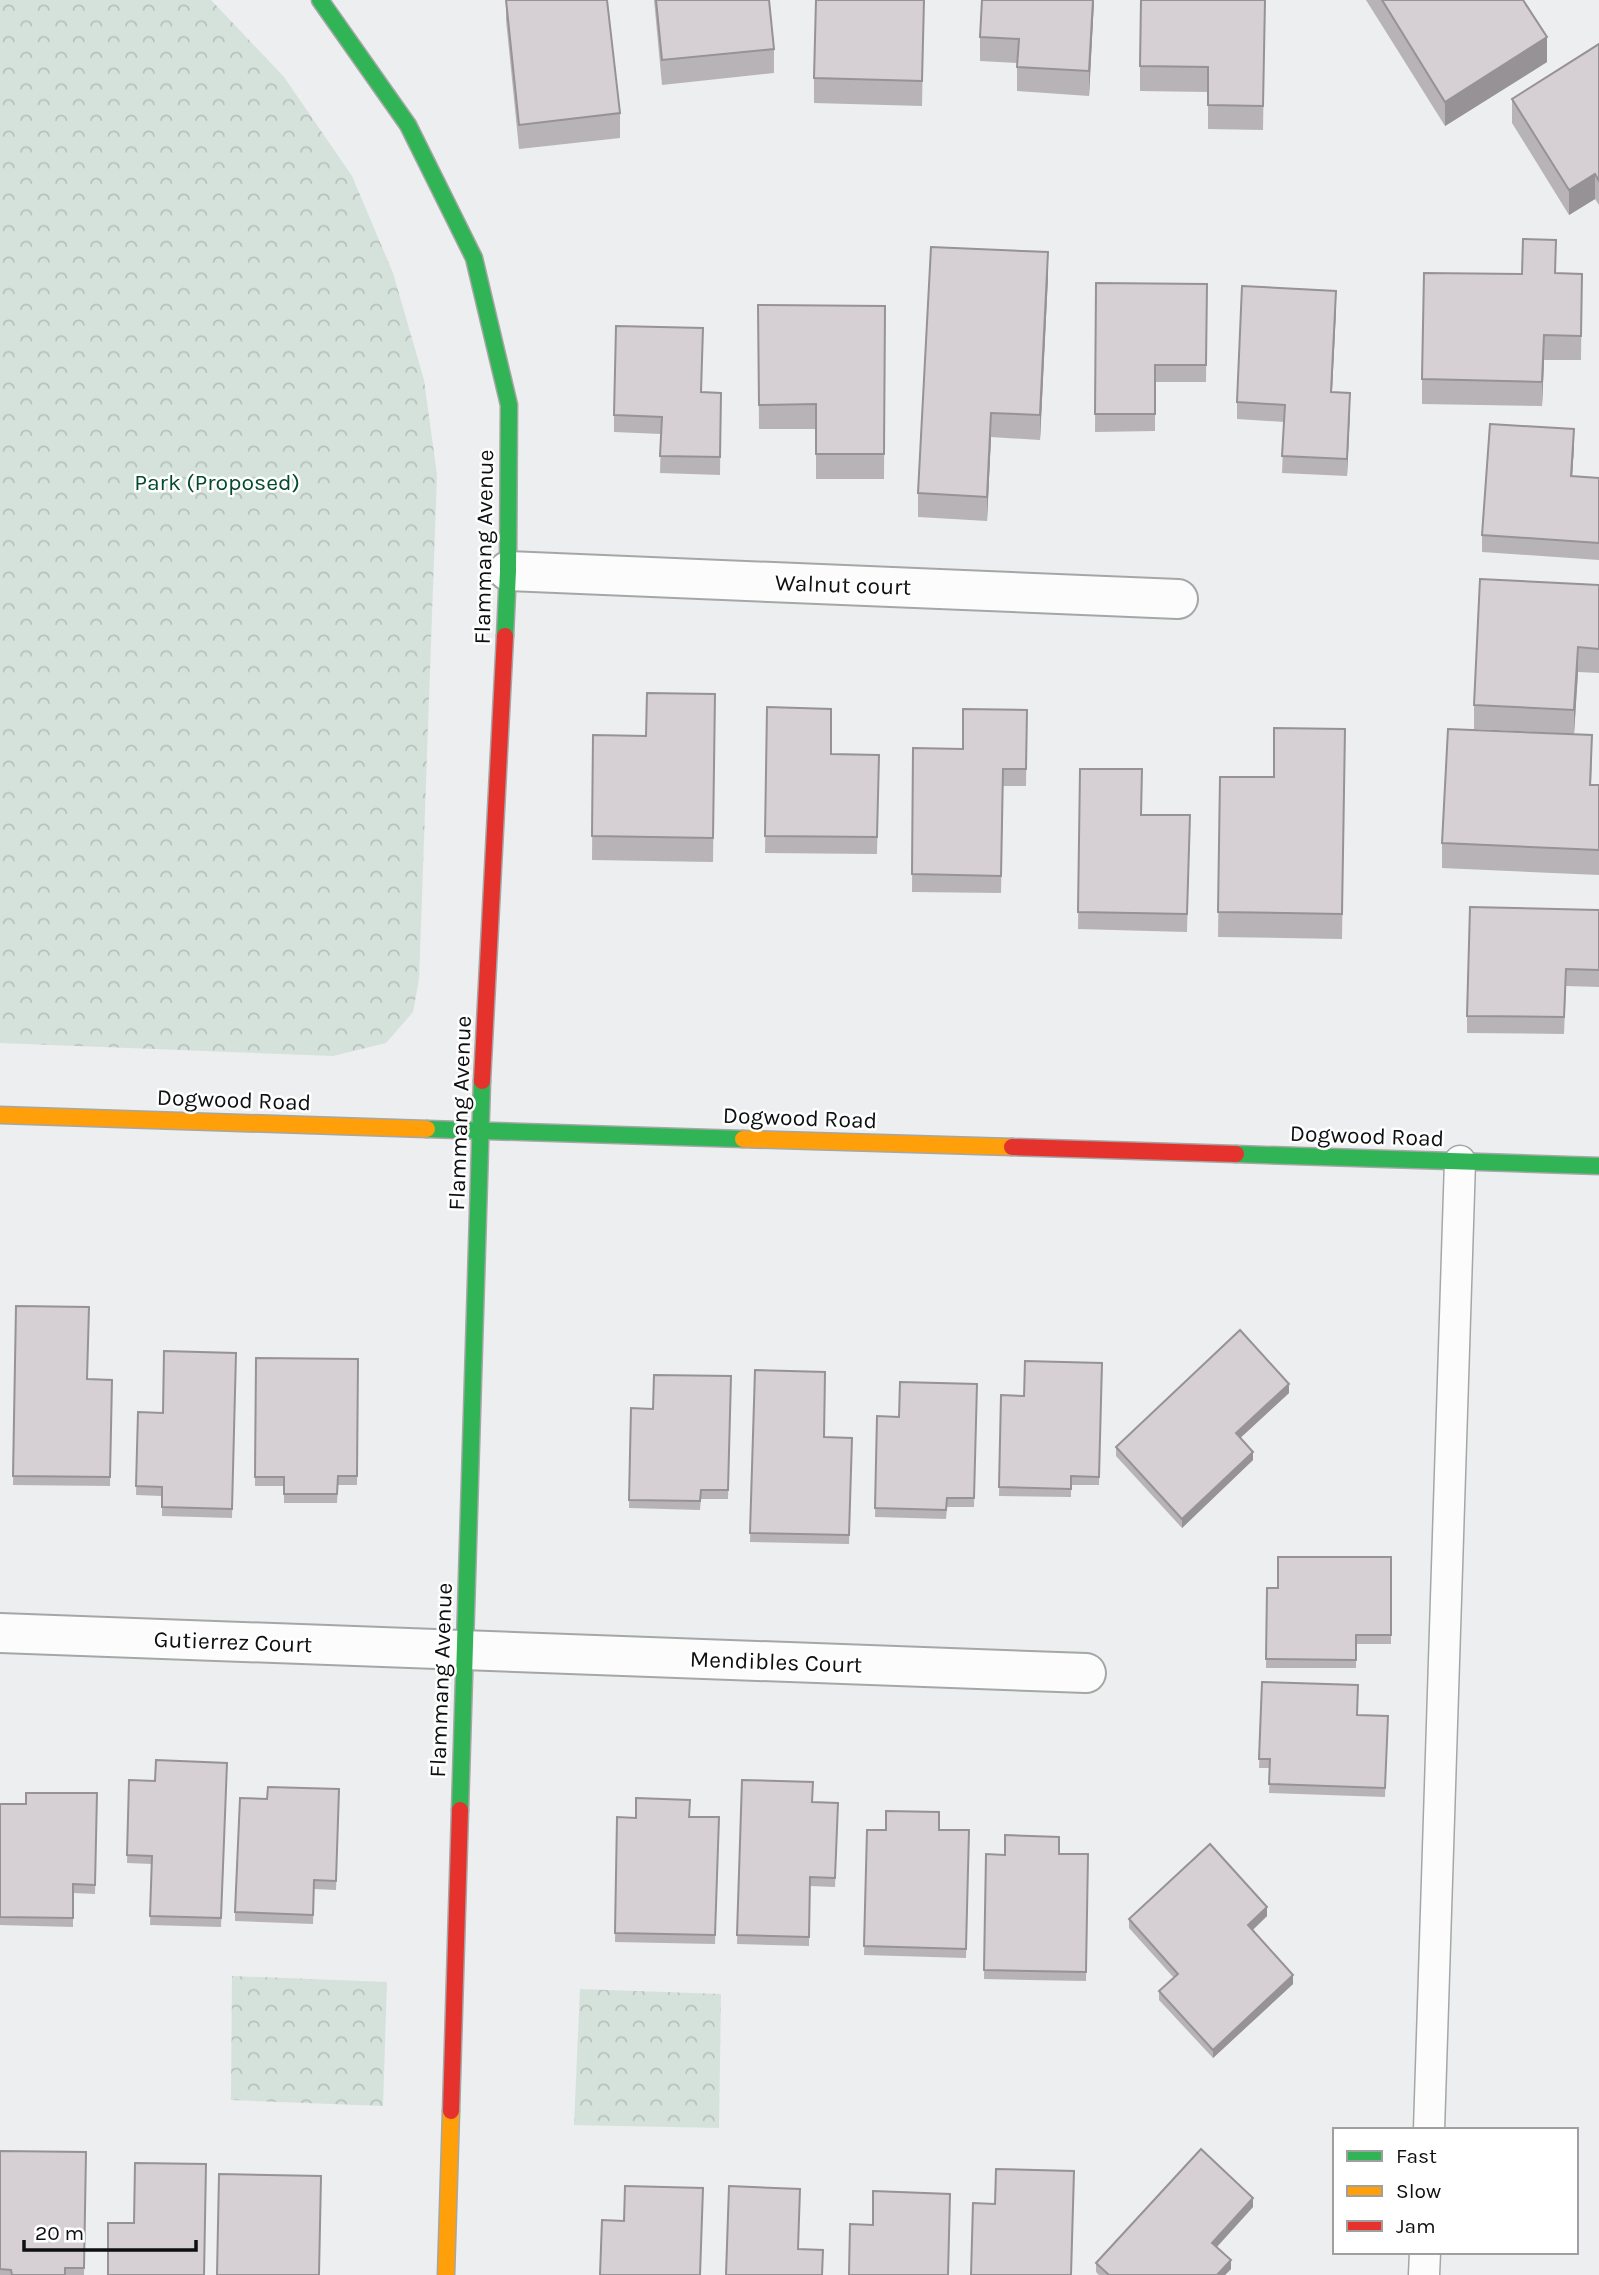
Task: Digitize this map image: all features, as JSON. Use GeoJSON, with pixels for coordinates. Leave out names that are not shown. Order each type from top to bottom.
{"type":"FeatureCollection","features":[{"type":"Feature","properties":{"kind":"street","name":"Flammang Avenue"},"geometry":{"type":"LineString","coordinates":[[320,0],[408,125],[474,258],[509,405],[509,571],[480,1130],[446,2275]]}},
{"type":"Feature","properties":{"kind":"street","name":"Walnut court"},"geometry":{"type":"LineString","coordinates":[[509,571],[1178,600]]}},
{"type":"Feature","properties":{"kind":"street","name":"Dogwood Road"},"geometry":{"type":"LineString","coordinates":[[0,1115],[1599,1166]]}},
{"type":"Feature","properties":{"kind":"street","name":"Gutierrez Court"},"geometry":{"type":"LineString","coordinates":[[0,1633],[465,1650]]}},
{"type":"Feature","properties":{"kind":"street","name":"Mendibles Court"},"geometry":{"type":"LineString","coordinates":[[465,1650],[1086,1673]]}},
{"type":"Feature","properties":{"kind":"lane"},"geometry":{"type":"LineString","coordinates":[[1429,2128],[1460,1161]]}},
{"type":"Feature","properties":{"kind":"lane"},"geometry":{"type":"LineString","coordinates":[[1424,2275],[1425,2254]]}},
{"type":"Feature","properties":{"kind":"green space","name":"Park (Proposed)"},"geometry":{"type":"Polygon","coordinates":[[[0,0],[211,0],[284,77],[352,176],[393,273],[424,380],[437,475],[419,979],[413,1012],[386,1043],[333,1056],[0,1043],[0,0]]]}},
{"type":"Feature","properties":{"kind":"green space"},"geometry":{"type":"Polygon","coordinates":[[[232,1976],[387,1982],[383,2106],[231,2100],[232,1976]]]}},
{"type":"Feature","properties":{"kind":"green space"},"geometry":{"type":"Polygon","coordinates":[[[580,1989],[721,1994],[719,2128],[574,2125],[580,1989]]]}},
{"type":"Feature","properties":{"kind":"building"},"geometry":{"type":"Polygon","coordinates":[[[506,0],[607,0],[620,113],[519,125],[506,0]]]}},
{"type":"Feature","properties":{"kind":"building"},"geometry":{"type":"Polygon","coordinates":[[[656,0],[769,0],[774,49],[662,60],[656,0]]]}},
{"type":"Feature","properties":{"kind":"building"},"geometry":{"type":"Polygon","coordinates":[[[816,0],[924,0],[922,81],[814,78],[816,0]]]}},
{"type":"Feature","properties":{"kind":"building"},"geometry":{"type":"Polygon","coordinates":[[[982,0],[1093,0],[1089,71],[1017,67],[1019,39],[980,37],[982,0]]]}},
{"type":"Feature","properties":{"kind":"building"},"geometry":{"type":"Polygon","coordinates":[[[1141,0],[1265,0],[1263,106],[1208,105],[1208,67],[1140,66],[1141,0]]]}},
{"type":"Feature","properties":{"kind":"building"},"geometry":{"type":"Polygon","coordinates":[[[1382,0],[1523,0],[1547,37],[1445,102],[1382,0]]]}},
{"type":"Feature","properties":{"kind":"building"},"geometry":{"type":"Polygon","coordinates":[[[1599,44],[1599,181],[1595,174],[1569,190],[1512,99],[1599,44]]]}},
{"type":"Feature","properties":{"kind":"building"},"geometry":{"type":"Polygon","coordinates":[[[1523,239],[1556,240],[1555,273],[1582,274],[1581,336],[1544,335],[1542,382],[1422,379],[1424,273],[1522,274],[1523,239]]]}},
{"type":"Feature","properties":{"kind":"building"},"geometry":{"type":"Polygon","coordinates":[[[931,247],[1048,252],[1040,415],[991,413],[987,497],[918,493],[931,247]]]}},
{"type":"Feature","properties":{"kind":"building"},"geometry":{"type":"Polygon","coordinates":[[[1096,283],[1207,284],[1206,365],[1155,365],[1155,414],[1095,414],[1096,283]]]}},
{"type":"Feature","properties":{"kind":"building"},"geometry":{"type":"Polygon","coordinates":[[[1242,286],[1336,291],[1331,392],[1350,393],[1347,459],[1282,456],[1285,405],[1237,402],[1242,286]]]}},
{"type":"Feature","properties":{"kind":"building"},"geometry":{"type":"Polygon","coordinates":[[[758,305],[885,306],[884,454],[816,454],[816,404],[759,405],[758,305]]]}},
{"type":"Feature","properties":{"kind":"building"},"geometry":{"type":"Polygon","coordinates":[[[616,326],[703,328],[701,392],[721,393],[720,457],[660,456],[662,417],[614,415],[616,326]]]}},
{"type":"Feature","properties":{"kind":"building"},"geometry":{"type":"Polygon","coordinates":[[[1490,424],[1574,429],[1571,476],[1599,478],[1599,543],[1482,535],[1490,424]]]}},
{"type":"Feature","properties":{"kind":"building"},"geometry":{"type":"Polygon","coordinates":[[[1480,579],[1599,585],[1599,649],[1578,647],[1574,710],[1474,705],[1480,579]]]}},
{"type":"Feature","properties":{"kind":"building"},"geometry":{"type":"Polygon","coordinates":[[[647,693],[715,694],[713,838],[592,836],[593,735],[646,736],[647,693]]]}},
{"type":"Feature","properties":{"kind":"building"},"geometry":{"type":"Polygon","coordinates":[[[767,707],[831,709],[831,754],[879,755],[877,837],[765,836],[767,707]]]}},
{"type":"Feature","properties":{"kind":"building"},"geometry":{"type":"Polygon","coordinates":[[[963,709],[1027,710],[1026,769],[1003,769],[1001,876],[912,874],[913,748],[963,749],[963,709]]]}},
{"type":"Feature","properties":{"kind":"building"},"geometry":{"type":"Polygon","coordinates":[[[1274,728],[1345,729],[1342,914],[1218,912],[1220,777],[1274,777],[1274,728]]]}},
{"type":"Feature","properties":{"kind":"building"},"geometry":{"type":"Polygon","coordinates":[[[1448,729],[1592,735],[1590,785],[1599,785],[1599,850],[1442,843],[1448,729]]]}},
{"type":"Feature","properties":{"kind":"building"},"geometry":{"type":"Polygon","coordinates":[[[1080,769],[1142,769],[1141,815],[1190,815],[1187,914],[1078,912],[1080,769]]]}},
{"type":"Feature","properties":{"kind":"building"},"geometry":{"type":"Polygon","coordinates":[[[1470,907],[1599,910],[1599,970],[1566,969],[1564,1017],[1467,1016],[1470,907]]]}},
{"type":"Feature","properties":{"kind":"building"},"geometry":{"type":"Polygon","coordinates":[[[16,1306],[89,1307],[87,1379],[112,1380],[110,1477],[13,1476],[16,1306]]]}},
{"type":"Feature","properties":{"kind":"building"},"geometry":{"type":"Polygon","coordinates":[[[1240,1330],[1289,1384],[1236,1433],[1253,1452],[1182,1519],[1116,1447],[1240,1330]]]}},
{"type":"Feature","properties":{"kind":"building"},"geometry":{"type":"Polygon","coordinates":[[[164,1351],[236,1353],[232,1509],[162,1507],[162,1487],[136,1486],[138,1412],[163,1413],[164,1351]]]}},
{"type":"Feature","properties":{"kind":"building"},"geometry":{"type":"Polygon","coordinates":[[[256,1358],[358,1359],[357,1476],[338,1476],[337,1494],[284,1494],[284,1477],[255,1477],[256,1358]]]}},
{"type":"Feature","properties":{"kind":"building"},"geometry":{"type":"Polygon","coordinates":[[[1025,1361],[1102,1363],[1099,1477],[1071,1476],[1071,1489],[999,1487],[1001,1395],[1024,1396],[1025,1361]]]}},
{"type":"Feature","properties":{"kind":"building"},"geometry":{"type":"Polygon","coordinates":[[[755,1370],[825,1372],[824,1437],[852,1438],[849,1535],[750,1533],[755,1370]]]}},
{"type":"Feature","properties":{"kind":"building"},"geometry":{"type":"Polygon","coordinates":[[[654,1375],[731,1376],[728,1490],[701,1490],[700,1501],[629,1500],[631,1408],[653,1409],[654,1375]]]}},
{"type":"Feature","properties":{"kind":"building"},"geometry":{"type":"Polygon","coordinates":[[[900,1382],[977,1384],[974,1498],[947,1498],[946,1510],[875,1508],[877,1416],[899,1417],[900,1382]]]}},
{"type":"Feature","properties":{"kind":"building"},"geometry":{"type":"Polygon","coordinates":[[[1278,1557],[1391,1557],[1391,1635],[1356,1635],[1356,1660],[1266,1659],[1267,1588],[1278,1588],[1278,1557]]]}},
{"type":"Feature","properties":{"kind":"building"},"geometry":{"type":"Polygon","coordinates":[[[1262,1682],[1358,1685],[1357,1715],[1388,1716],[1385,1788],[1269,1784],[1270,1759],[1259,1759],[1262,1682]]]}},
{"type":"Feature","properties":{"kind":"building"},"geometry":{"type":"Polygon","coordinates":[[[156,1760],[227,1763],[221,1918],[150,1916],[152,1856],[127,1855],[129,1780],[155,1781],[156,1760]]]}},
{"type":"Feature","properties":{"kind":"building"},"geometry":{"type":"Polygon","coordinates":[[[742,1780],[813,1782],[812,1802],[838,1803],[835,1878],[810,1877],[809,1937],[737,1935],[742,1780]]]}},
{"type":"Feature","properties":{"kind":"building"},"geometry":{"type":"Polygon","coordinates":[[[268,1787],[339,1789],[336,1881],[314,1880],[313,1915],[235,1912],[240,1798],[267,1799],[268,1787]]]}},
{"type":"Feature","properties":{"kind":"building"},"geometry":{"type":"Polygon","coordinates":[[[26,1793],[97,1793],[95,1885],[73,1884],[73,1918],[0,1917],[0,1804],[26,1804],[26,1793]]]}},
{"type":"Feature","properties":{"kind":"building"},"geometry":{"type":"Polygon","coordinates":[[[636,1798],[690,1800],[689,1817],[719,1817],[715,1935],[615,1933],[617,1817],[636,1818],[636,1798]]]}},
{"type":"Feature","properties":{"kind":"building"},"geometry":{"type":"Polygon","coordinates":[[[886,1811],[939,1812],[939,1830],[969,1830],[966,1949],[864,1946],[867,1830],[886,1830],[886,1811]]]}},
{"type":"Feature","properties":{"kind":"building"},"geometry":{"type":"Polygon","coordinates":[[[1005,1835],[1059,1837],[1059,1854],[1088,1854],[1086,1972],[984,1970],[986,1854],[1005,1855],[1005,1835]]]}},
{"type":"Feature","properties":{"kind":"building"},"geometry":{"type":"Polygon","coordinates":[[[1210,1844],[1267,1907],[1248,1925],[1293,1975],[1213,2050],[1159,1991],[1178,1974],[1129,1919],[1210,1844]]]}},
{"type":"Feature","properties":{"kind":"building"},"geometry":{"type":"Polygon","coordinates":[[[1201,2149],[1253,2198],[1212,2243],[1231,2260],[1217,2275],[1109,2275],[1096,2263],[1201,2149]]]}},
{"type":"Feature","properties":{"kind":"building"},"geometry":{"type":"Polygon","coordinates":[[[0,2151],[86,2152],[84,2268],[65,2268],[65,2275],[12,2275],[11,2270],[0,2269],[0,2151]]]}},
{"type":"Feature","properties":{"kind":"building"},"geometry":{"type":"Polygon","coordinates":[[[135,2163],[206,2164],[204,2275],[108,2275],[108,2223],[134,2223],[135,2163]]]}},
{"type":"Feature","properties":{"kind":"building"},"geometry":{"type":"Polygon","coordinates":[[[996,2169],[1074,2171],[1071,2275],[971,2275],[973,2203],[995,2204],[996,2169]]]}},
{"type":"Feature","properties":{"kind":"building"},"geometry":{"type":"Polygon","coordinates":[[[219,2174],[321,2176],[319,2275],[217,2275],[219,2174]]]}},
{"type":"Feature","properties":{"kind":"building"},"geometry":{"type":"Polygon","coordinates":[[[625,2186],[703,2188],[700,2275],[600,2275],[602,2220],[624,2221],[625,2186]]]}},
{"type":"Feature","properties":{"kind":"building"},"geometry":{"type":"Polygon","coordinates":[[[729,2186],[800,2189],[798,2249],[823,2250],[822,2275],[726,2275],[729,2186]]]}},
{"type":"Feature","properties":{"kind":"building"},"geometry":{"type":"Polygon","coordinates":[[[873,2191],[950,2194],[948,2275],[849,2275],[850,2224],[873,2225],[873,2191]]]}},
{"type":"Feature","properties":{"kind":"traffic: fast"},"geometry":{"type":"LineString","coordinates":[[320,0],[408,125],[474,258],[509,405],[505,636]]}},
{"type":"Feature","properties":{"kind":"traffic: fast"},"geometry":{"type":"LineString","coordinates":[[460,1810],[482,1081]]}},
{"type":"Feature","properties":{"kind":"traffic: fast"},"geometry":{"type":"LineString","coordinates":[[427,1129],[743,1139]]}},
{"type":"Feature","properties":{"kind":"traffic: fast"},"geometry":{"type":"LineString","coordinates":[[1236,1154],[1599,1166]]}},
{"type":"Feature","properties":{"kind":"traffic: slow"},"geometry":{"type":"LineString","coordinates":[[0,1115],[427,1129]]}},
{"type":"Feature","properties":{"kind":"traffic: slow"},"geometry":{"type":"LineString","coordinates":[[743,1139],[1012,1147]]}},
{"type":"Feature","properties":{"kind":"traffic: slow"},"geometry":{"type":"LineString","coordinates":[[446,2275],[451,2111]]}},
{"type":"Feature","properties":{"kind":"traffic: jam"},"geometry":{"type":"LineString","coordinates":[[482,1081],[505,636]]}},
{"type":"Feature","properties":{"kind":"traffic: jam"},"geometry":{"type":"LineString","coordinates":[[1012,1147],[1236,1154]]}},
{"type":"Feature","properties":{"kind":"traffic: jam"},"geometry":{"type":"LineString","coordinates":[[451,2111],[460,1810]]}}]}
